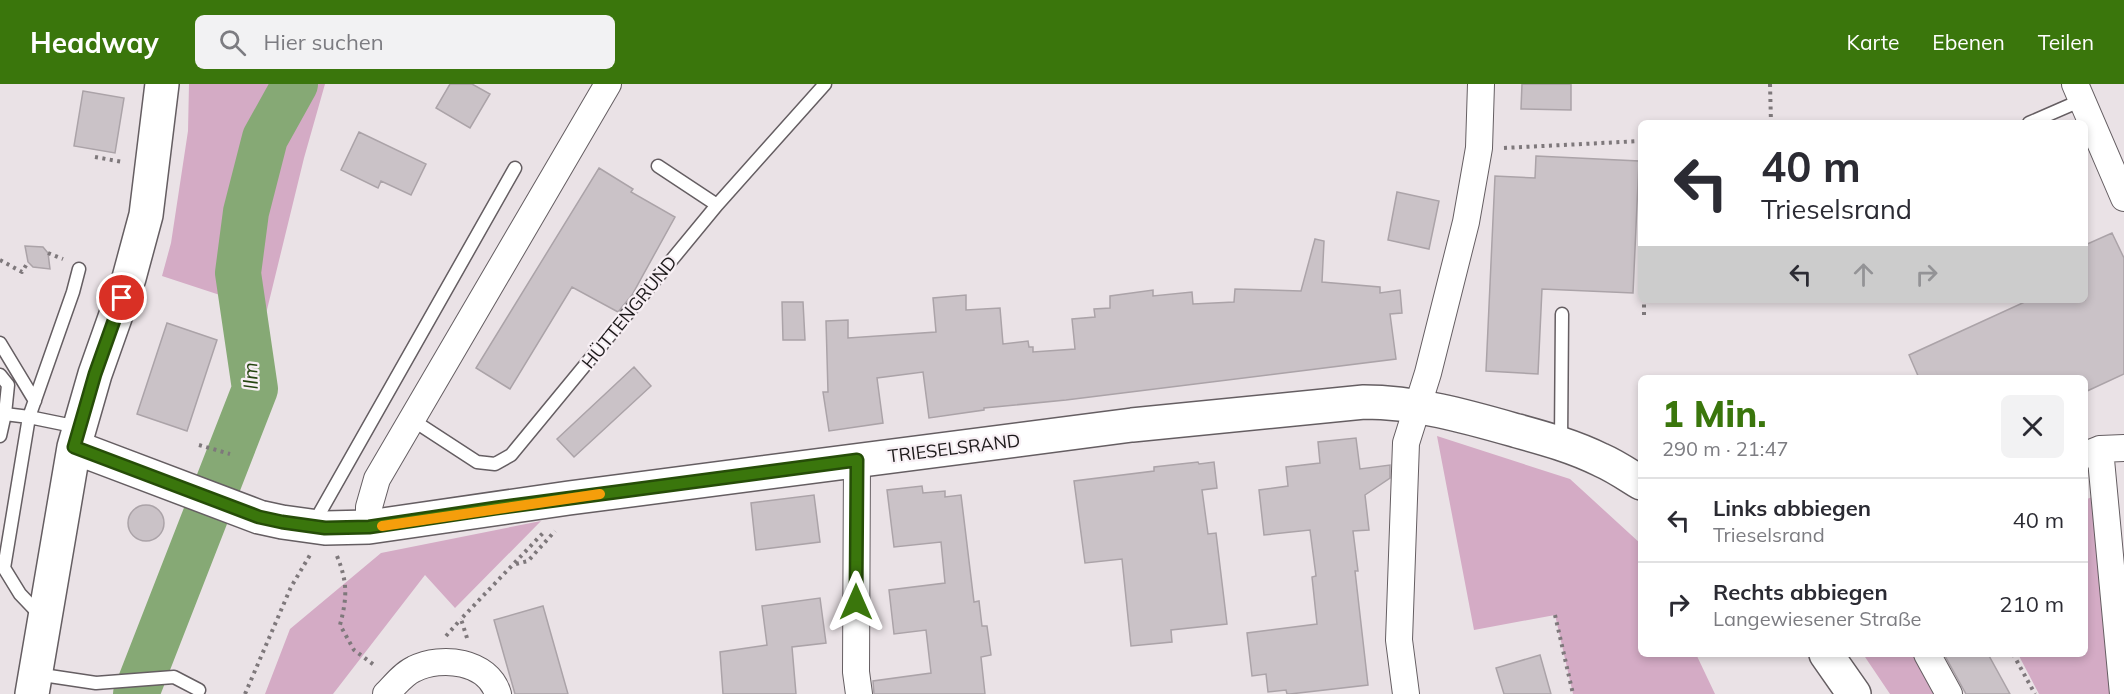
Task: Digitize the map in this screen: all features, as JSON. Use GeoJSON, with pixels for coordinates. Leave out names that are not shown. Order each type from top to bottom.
{"type":"FeatureCollection","features":[{"type":"Feature","properties":{"kind":"street"},"geometry":{"type":"LineString","coordinates":[[33,684],[77,437],[95,374],[129,278],[146,215],[162,84]]}},
{"type":"Feature","properties":{"kind":"street"},"geometry":{"type":"LineString","coordinates":[[369,527],[369,507],[377,479],[609,84]]}},
{"type":"Feature","properties":{"kind":"street"},"geometry":{"type":"LineString","coordinates":[[1406,694],[1399,640],[1406,443],[1457,263],[1479,148],[1481,84]]}},
{"type":"Feature","properties":{"kind":"street"},"geometry":{"type":"LineString","coordinates":[[2079,92],[2124,198]]}},
{"type":"Feature","properties":{"kind":"street","name":"TRIESELSRAND"},"geometry":{"type":"LineString","coordinates":[[77,437],[194,492],[270,519],[318,527],[369,527],[857,460],[1234,414],[1364,402],[1388,402],[1418,407],[1497,425],[1561,443],[1602,460],[1638,481]]}},
{"type":"Feature","properties":{"kind":"street"},"geometry":{"type":"LineString","coordinates":[[2103,451],[2123,694]]}},
{"type":"Feature","properties":{"kind":"street"},"geometry":{"type":"LineString","coordinates":[[857,460],[856,672],[859,694]]}},
{"type":"Feature","properties":{"kind":"street"},"geometry":{"type":"LineString","coordinates":[[1828,657],[1854,694]]}},
{"type":"Feature","properties":{"kind":"street"},"geometry":{"type":"LineString","coordinates":[[1929,657],[1949,694]]}},
{"type":"Feature","properties":{"kind":"street"},"geometry":{"type":"LineString","coordinates":[[386,694],[411,670],[448,661],[476,668],[494,682],[498,694]]}},
{"type":"Feature","properties":{"kind":"lane","name":"HÜTTENGRUND"},"geometry":{"type":"LineString","coordinates":[[411,419],[477,462],[495,464],[511,455],[717,205],[825,84]]}},
{"type":"Feature","properties":{"kind":"lane"},"geometry":{"type":"LineString","coordinates":[[2034,120],[2079,92]]}},
{"type":"Feature","properties":{"kind":"lane"},"geometry":{"type":"LineString","coordinates":[[658,166],[717,205]]}},
{"type":"Feature","properties":{"kind":"lane"},"geometry":{"type":"LineString","coordinates":[[318,527],[515,168]]}},
{"type":"Feature","properties":{"kind":"lane"},"geometry":{"type":"LineString","coordinates":[[44,620],[20,594],[4,568],[29,417],[79,269]]}},
{"type":"Feature","properties":{"kind":"lane"},"geometry":{"type":"LineString","coordinates":[[1561,443],[1562,314]]}},
{"type":"Feature","properties":{"kind":"lane"},"geometry":{"type":"LineString","coordinates":[[0,342],[35,401]]}},
{"type":"Feature","properties":{"kind":"lane"},"geometry":{"type":"LineString","coordinates":[[0,375],[8,385],[0,436]]}},
{"type":"Feature","properties":{"kind":"lane"},"geometry":{"type":"LineString","coordinates":[[5,414],[29,417],[77,437]]}},
{"type":"Feature","properties":{"kind":"lane"},"geometry":{"type":"LineString","coordinates":[[33,684],[96,683],[174,677],[199,690]]}},
{"type":"Feature","properties":{"kind":"path"},"geometry":{"type":"LineString","coordinates":[[1770,84],[1771,120]]}},
{"type":"Feature","properties":{"kind":"path"},"geometry":{"type":"LineString","coordinates":[[1479,148],[1638,141]]}},
{"type":"Feature","properties":{"kind":"path"},"geometry":{"type":"LineString","coordinates":[[95,157],[120,162]]}},
{"type":"Feature","properties":{"kind":"path"},"geometry":{"type":"LineString","coordinates":[[0,260],[22,272],[28,262]]}},
{"type":"Feature","properties":{"kind":"path"},"geometry":{"type":"LineString","coordinates":[[1644,303],[1644,315]]}},
{"type":"Feature","properties":{"kind":"path"},"geometry":{"type":"LineString","coordinates":[[200,445],[230,454]]}},
{"type":"Feature","properties":{"kind":"path"},"geometry":{"type":"LineString","coordinates":[[318,527],[345,574],[346,599],[340,625],[354,650],[374,665]]}},
{"type":"Feature","properties":{"kind":"path"},"geometry":{"type":"LineString","coordinates":[[245,694],[318,527]]}},
{"type":"Feature","properties":{"kind":"path"},"geometry":{"type":"LineString","coordinates":[[476,668],[461,619],[546,529]]}},
{"type":"Feature","properties":{"kind":"path"},"geometry":{"type":"LineString","coordinates":[[515,564],[528,561],[556,529]]}},
{"type":"Feature","properties":{"kind":"path"},"geometry":{"type":"LineString","coordinates":[[1555,615],[1572,694]]}},
{"type":"Feature","properties":{"kind":"path"},"geometry":{"type":"LineString","coordinates":[[2015,657],[2035,694]]}},
{"type":"Feature","properties":{"kind":"shaded area"},"geometry":{"type":"Polygon","coordinates":[[[189,84],[325,84],[304,158],[264,322],[229,298],[162,276],[171,243],[188,131],[189,84]]]}},
{"type":"Feature","properties":{"kind":"shaded area"},"geometry":{"type":"Polygon","coordinates":[[[1437,436],[1570,479],[1638,541],[1638,657],[1697,657],[1715,694],[1573,694],[1555,615],[1474,630],[1437,436]]]}},
{"type":"Feature","properties":{"kind":"shaded area"},"geometry":{"type":"Polygon","coordinates":[[[2101,493],[2119,694],[2039,694],[2020,657],[2088,657],[2088,499],[2101,493]]]}},
{"type":"Feature","properties":{"kind":"shaded area"},"geometry":{"type":"Polygon","coordinates":[[[541,521],[455,608],[425,575],[333,694],[265,694],[290,629],[381,553],[541,521]]]}},
{"type":"Feature","properties":{"kind":"shaded area"},"geometry":{"type":"Polygon","coordinates":[[[1865,657],[1921,657],[1941,694],[1890,694],[1865,657]]]}},
{"type":"Feature","properties":{"kind":"building"},"geometry":{"type":"Polygon","coordinates":[[[450,84],[472,84],[490,94],[470,128],[436,108],[450,84]]]}},
{"type":"Feature","properties":{"kind":"building"},"geometry":{"type":"Polygon","coordinates":[[[1522,84],[1571,84],[1571,110],[1521,109],[1522,84]]]}},
{"type":"Feature","properties":{"kind":"building"},"geometry":{"type":"Polygon","coordinates":[[[83,91],[124,98],[115,153],[74,146],[83,91]]]}},
{"type":"Feature","properties":{"kind":"building"},"geometry":{"type":"Polygon","coordinates":[[[359,132],[426,164],[411,195],[381,181],[378,188],[341,170],[359,132]]]}},
{"type":"Feature","properties":{"kind":"building"},"geometry":{"type":"Polygon","coordinates":[[[1536,156],[1638,161],[1633,293],[1542,289],[1538,374],[1486,371],[1495,176],[1535,178],[1536,156]]]}},
{"type":"Feature","properties":{"kind":"building"},"geometry":{"type":"Polygon","coordinates":[[[599,168],[633,189],[631,192],[675,217],[632,295],[618,312],[572,287],[510,389],[476,368],[599,168]]]}},
{"type":"Feature","properties":{"kind":"building"},"geometry":{"type":"Polygon","coordinates":[[[1397,192],[1439,201],[1429,249],[1388,240],[1397,192]]]}},
{"type":"Feature","properties":{"kind":"building"},"geometry":{"type":"Polygon","coordinates":[[[2112,233],[2124,258],[2124,374],[2088,391],[2088,375],[1918,375],[1909,355],[2022,303],[2088,303],[2088,244],[2112,233]]]}},
{"type":"Feature","properties":{"kind":"building"},"geometry":{"type":"Polygon","coordinates":[[[1315,239],[1324,241],[1322,282],[1380,287],[1380,293],[1400,290],[1402,313],[1390,314],[1396,359],[984,408],[984,410],[929,418],[923,372],[877,378],[883,423],[829,431],[823,392],[828,392],[826,321],[848,320],[848,338],[936,332],[933,298],[966,295],[966,310],[1000,308],[1003,344],[1028,341],[1029,347],[1033,347],[1033,352],[1075,349],[1072,319],[1095,317],[1094,309],[1110,308],[1110,296],[1153,290],[1153,296],[1192,292],[1193,304],[1234,302],[1235,289],[1301,291],[1315,239]]]}},
{"type":"Feature","properties":{"kind":"building"},"geometry":{"type":"Polygon","coordinates":[[[25,246],[43,247],[48,253],[50,269],[33,267],[28,262],[25,246]]]}},
{"type":"Feature","properties":{"kind":"building"},"geometry":{"type":"Polygon","coordinates":[[[782,302],[803,302],[805,340],[783,340],[782,302]]]}},
{"type":"Feature","properties":{"kind":"building"},"geometry":{"type":"Polygon","coordinates":[[[167,323],[217,340],[187,431],[137,414],[167,323]]]}},
{"type":"Feature","properties":{"kind":"building"},"geometry":{"type":"Polygon","coordinates":[[[634,367],[651,386],[574,457],[557,439],[634,367]]]}},
{"type":"Feature","properties":{"kind":"building"},"geometry":{"type":"Polygon","coordinates":[[[1356,438],[1360,469],[1390,465],[1390,478],[1365,495],[1369,530],[1353,531],[1358,571],[1355,571],[1368,685],[1290,694],[1287,694],[1286,690],[1268,692],[1266,674],[1252,676],[1247,633],[1317,624],[1312,577],[1316,576],[1310,530],[1264,535],[1259,490],[1288,486],[1286,467],[1320,463],[1318,442],[1356,438]]]}},
{"type":"Feature","properties":{"kind":"building"},"geometry":{"type":"Polygon","coordinates":[[[1198,462],[1199,464],[1214,462],[1217,488],[1202,490],[1208,534],[1216,533],[1227,624],[1171,630],[1172,642],[1131,646],[1122,559],[1085,563],[1074,481],[1154,471],[1154,467],[1198,462]]]}},
{"type":"Feature","properties":{"kind":"building"},"geometry":{"type":"Polygon","coordinates":[[[922,486],[923,493],[945,491],[945,497],[961,495],[974,602],[979,601],[982,626],[987,626],[991,655],[981,657],[985,694],[874,694],[873,681],[931,673],[926,630],[894,634],[889,590],[945,583],[941,542],[894,547],[887,490],[922,486]]]}},
{"type":"Feature","properties":{"kind":"building"},"geometry":{"type":"Polygon","coordinates":[[[814,495],[820,542],[756,550],[751,503],[814,495]]]}},
{"type":"Feature","properties":{"kind":"building"},"geometry":{"type":"Polygon","coordinates":[[[146,505],[159,510],[164,523],[159,536],[146,541],[133,536],[128,523],[133,510],[146,505]]]}},
{"type":"Feature","properties":{"kind":"building"},"geometry":{"type":"Polygon","coordinates":[[[820,598],[826,643],[792,647],[796,694],[723,694],[720,652],[767,645],[762,606],[820,598]]]}},
{"type":"Feature","properties":{"kind":"building"},"geometry":{"type":"Polygon","coordinates":[[[543,606],[568,694],[515,694],[494,620],[543,606]]]}},
{"type":"Feature","properties":{"kind":"building"},"geometry":{"type":"Polygon","coordinates":[[[1540,655],[1551,694],[1504,694],[1496,668],[1540,655]]]}},
{"type":"Feature","properties":{"kind":"building"},"geometry":{"type":"Polygon","coordinates":[[[1946,657],[1990,657],[2010,694],[1966,694],[1946,657]]]}},
{"type":"Feature","properties":{"kind":"waterway","name":"Ilm"},"geometry":{"type":"LineString","coordinates":[[136,694],[255,389],[238,273],[246,212],[265,138],[295,84]]}},
{"type":"Feature","properties":{"kind":"slow traffic"},"geometry":{"type":"LineString","coordinates":[[382,526],[600,494]]}},
{"type":"Feature","properties":{"kind":"route"},"geometry":{"type":"LineString","coordinates":[[122,298],[95,374],[74,447],[259,517],[325,528],[390,525],[496,508],[857,460],[856,602]]}}]}
